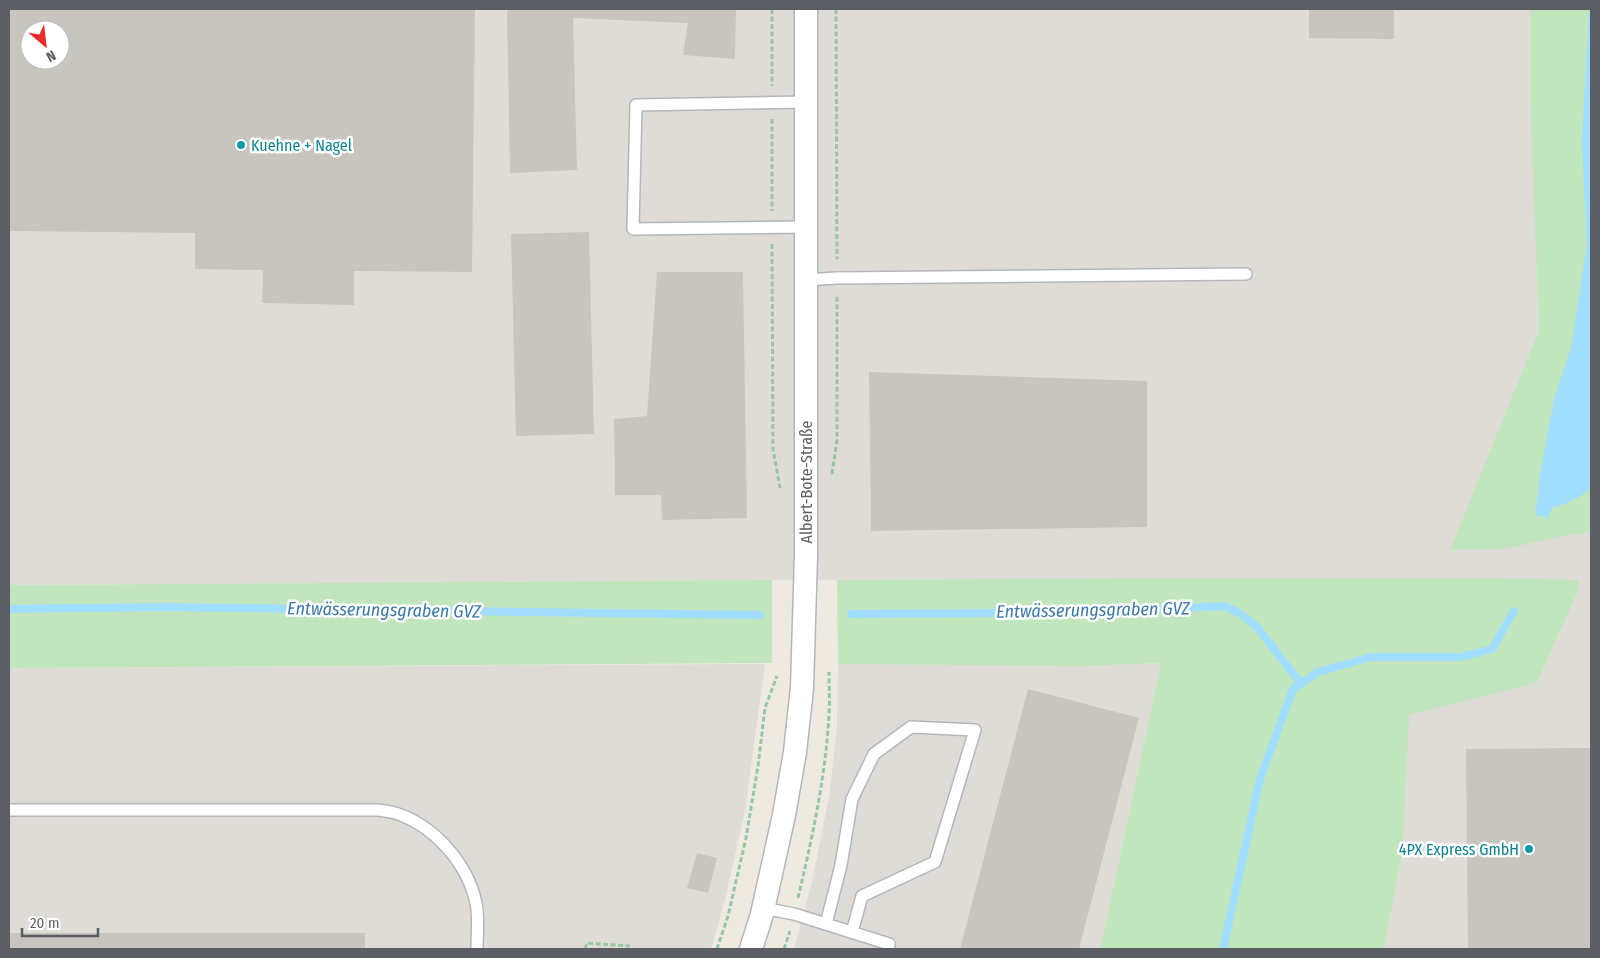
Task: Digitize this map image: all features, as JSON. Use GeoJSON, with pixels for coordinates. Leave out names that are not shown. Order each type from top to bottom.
{"type":"FeatureCollection","features":[{"type":"Feature","properties":{"kind":"street","name":"Albert-Bote-Straße"},"geometry":{"type":"LineString","coordinates":[[751,949],[763,908],[786,806],[795,752],[802,688],[806,555],[806,9]]}},
{"type":"Feature","properties":{"kind":"lane"},"geometry":{"type":"LineString","coordinates":[[806,102],[636,105],[633,229],[806,228]]}},
{"type":"Feature","properties":{"kind":"lane"},"geometry":{"type":"LineString","coordinates":[[805,280],[836,278],[1246,274]]}},
{"type":"Feature","properties":{"kind":"lane"},"geometry":{"type":"LineString","coordinates":[[826,924],[841,866],[852,799],[874,754],[911,727],[975,730],[935,862],[862,896],[852,932]]}},
{"type":"Feature","properties":{"kind":"lane"},"geometry":{"type":"LineString","coordinates":[[9,810],[378,810],[400,814],[421,825],[441,842],[463,871],[471,886],[477,905],[477,949]]}},
{"type":"Feature","properties":{"kind":"lane"},"geometry":{"type":"LineString","coordinates":[[763,908],[794,914],[889,944],[888,949]]}},
{"type":"Feature","properties":{"kind":"path"},"geometry":{"type":"LineString","coordinates":[[772,9],[773,449],[781,494]]}},
{"type":"Feature","properties":{"kind":"path"},"geometry":{"type":"LineString","coordinates":[[717,949],[728,916],[746,838],[765,708],[778,674]]}},
{"type":"Feature","properties":{"kind":"path"},"geometry":{"type":"LineString","coordinates":[[585,949],[586,943],[630,946]]}},
{"type":"Feature","properties":{"kind":"shaded area"},"geometry":{"type":"Polygon","coordinates":[[[9,9],[1591,9],[1591,949],[1384,949],[1403,850],[1408,715],[1537,683],[1577,594],[1579,580],[1123,578],[9,585],[9,9]]]}},
{"type":"Feature","properties":{"kind":"shaded area"},"geometry":{"type":"Polygon","coordinates":[[[1161,663],[1100,949],[794,949],[813,878],[830,791],[837,727],[838,664],[1086,666],[1161,663]]]}},
{"type":"Feature","properties":{"kind":"shaded area"},"geometry":{"type":"Polygon","coordinates":[[[765,664],[745,810],[725,900],[711,949],[9,949],[9,668],[765,664]]]}},
{"type":"Feature","properties":{"kind":"green space"},"geometry":{"type":"Polygon","coordinates":[[[1530,9],[1591,9],[1591,533],[1501,549],[1450,550],[1539,330],[1530,100],[1530,9]]]}},
{"type":"Feature","properties":{"kind":"green space"},"geometry":{"type":"Polygon","coordinates":[[[1500,578],[1579,580],[1577,594],[1537,683],[1409,715],[1403,850],[1384,949],[1100,949],[1161,663],[1086,666],[838,664],[837,580],[1500,578]]]}},
{"type":"Feature","properties":{"kind":"green space"},"geometry":{"type":"Polygon","coordinates":[[[772,580],[772,663],[9,668],[9,585],[772,580]]]}},
{"type":"Feature","properties":{"kind":"water"},"geometry":{"type":"Polygon","coordinates":[[[1589,9],[1591,9],[1591,488],[1573,500],[1552,508],[1548,518],[1535,515],[1540,474],[1554,399],[1571,348],[1587,245],[1582,143],[1589,9]]]}},
{"type":"Feature","properties":{"kind":"building","name":"Kuehne + Nagel"},"geometry":{"type":"Polygon","coordinates":[[[9,9],[475,9],[472,272],[354,271],[354,305],[262,303],[263,270],[195,269],[195,233],[9,231],[9,9]]]}},
{"type":"Feature","properties":{"kind":"building"},"geometry":{"type":"Polygon","coordinates":[[[507,9],[736,9],[735,59],[683,55],[688,23],[573,18],[577,170],[510,173],[507,9]]]}},
{"type":"Feature","properties":{"kind":"building"},"geometry":{"type":"Polygon","coordinates":[[[1309,9],[1394,9],[1394,39],[1309,38],[1309,9]]]}},
{"type":"Feature","properties":{"kind":"building"},"geometry":{"type":"Polygon","coordinates":[[[589,232],[594,434],[516,436],[511,234],[589,232]]]}},
{"type":"Feature","properties":{"kind":"building"},"geometry":{"type":"Polygon","coordinates":[[[657,272],[743,272],[747,518],[662,520],[661,495],[615,495],[614,419],[647,416],[657,272]]]}},
{"type":"Feature","properties":{"kind":"building"},"geometry":{"type":"Polygon","coordinates":[[[869,372],[1147,381],[1147,527],[871,531],[869,372]]]}},
{"type":"Feature","properties":{"kind":"building"},"geometry":{"type":"Polygon","coordinates":[[[1028,689],[1139,718],[1079,949],[960,949],[1028,689]]]}},
{"type":"Feature","properties":{"kind":"building","name":"4PX Express GmbH"},"geometry":{"type":"Polygon","coordinates":[[[1591,748],[1591,949],[1468,949],[1466,749],[1591,748]]]}},
{"type":"Feature","properties":{"kind":"building"},"geometry":{"type":"Polygon","coordinates":[[[697,853],[717,858],[708,893],[687,888],[697,853]]]}},
{"type":"Feature","properties":{"kind":"building"},"geometry":{"type":"Polygon","coordinates":[[[9,933],[365,933],[365,949],[9,949],[9,933]]]}},
{"type":"Feature","properties":{"kind":"waterway","name":"Entwässerungsgraben GVZ"},"geometry":{"type":"LineString","coordinates":[[851,614],[1108,612],[1225,606],[1241,614],[1257,627],[1301,684]]}},
{"type":"Feature","properties":{"kind":"waterway","name":"Entwässerungsgraben GVZ"},"geometry":{"type":"LineString","coordinates":[[9,609],[162,607],[760,615]]}},
{"type":"Feature","properties":{"kind":"waterway"},"geometry":{"type":"LineString","coordinates":[[1223,949],[1260,779],[1293,689],[1318,672],[1371,657],[1461,657],[1492,649],[1514,611]]}},
{"type":"Feature","properties":{"kind":"place","name":"Kuehne + Nagel"},"geometry":{"type":"Point","coordinates":[241,145]}},
{"type":"Feature","properties":{"kind":"place","name":"4PX Express GmbH"},"geometry":{"type":"Point","coordinates":[1529,849]}}]}
